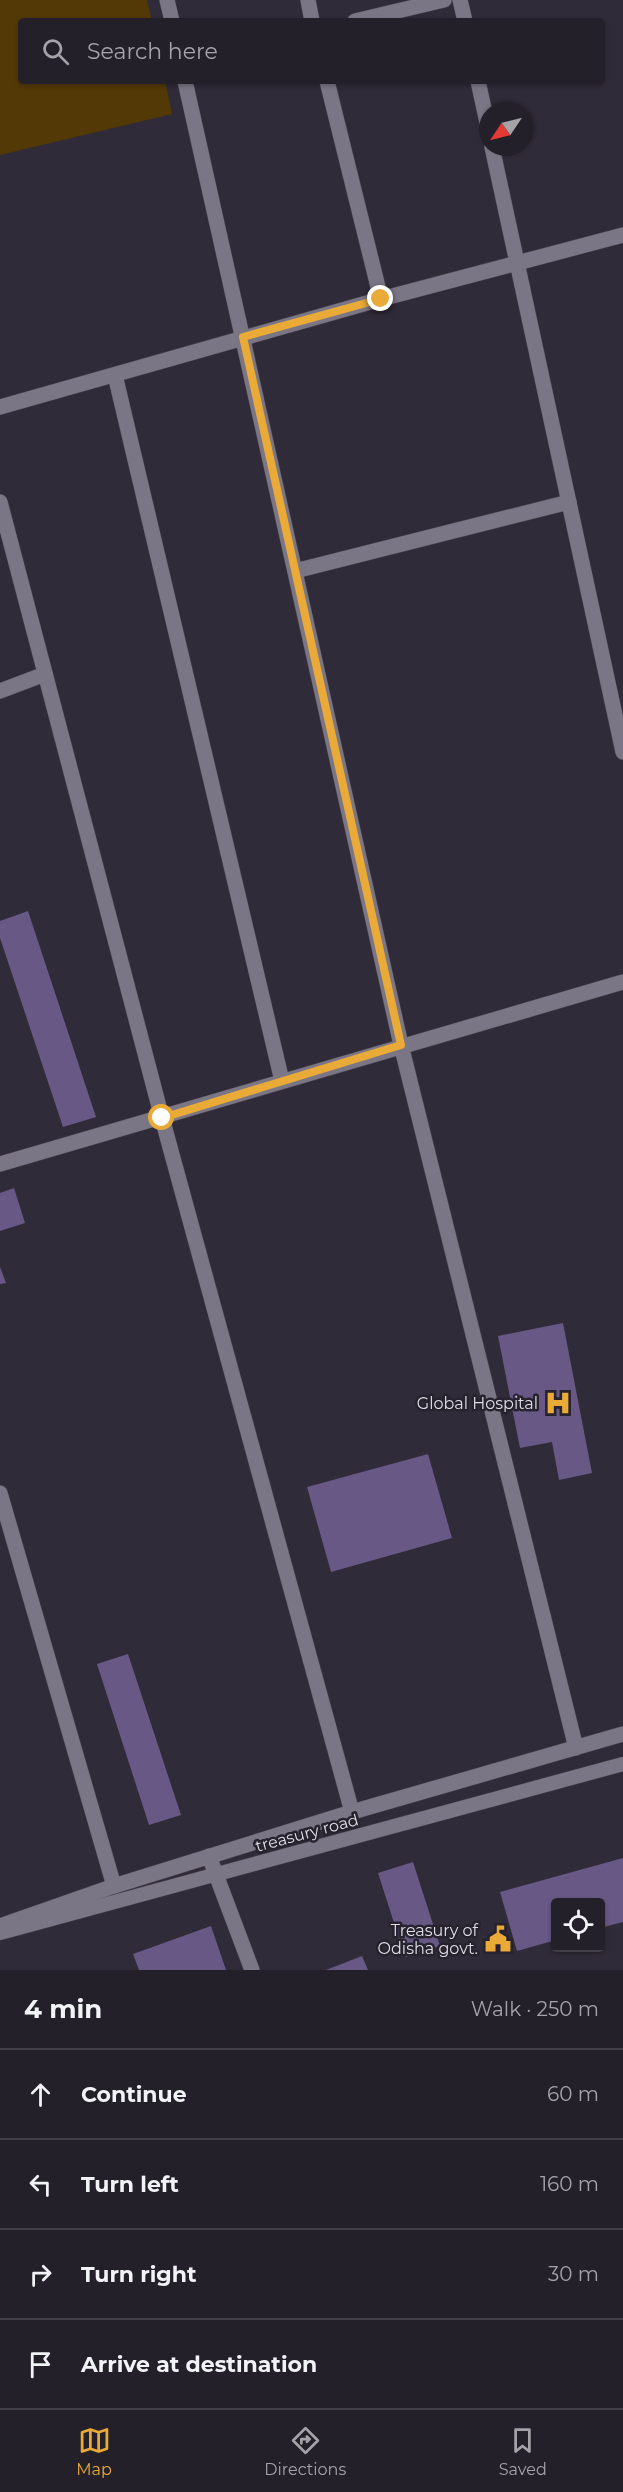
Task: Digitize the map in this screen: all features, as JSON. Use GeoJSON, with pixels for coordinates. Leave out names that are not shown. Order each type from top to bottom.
{"type":"FeatureCollection","features":[{"type":"Feature","properties":{"kind":"street"},"geometry":{"type":"LineString","coordinates":[[167,0],[171,18]]}},
{"type":"Feature","properties":{"kind":"street"},"geometry":{"type":"LineString","coordinates":[[308,0],[311,18]]}},
{"type":"Feature","properties":{"kind":"street"},"geometry":{"type":"LineString","coordinates":[[368,18],[444,0]]}},
{"type":"Feature","properties":{"kind":"street"},"geometry":{"type":"LineString","coordinates":[[460,0],[464,18]]}},
{"type":"Feature","properties":{"kind":"street"},"geometry":{"type":"LineString","coordinates":[[186,84],[401,1045],[576,1748]]}},
{"type":"Feature","properties":{"kind":"street"},"geometry":{"type":"LineString","coordinates":[[328,84],[381,299]]}},
{"type":"Feature","properties":{"kind":"street"},"geometry":{"type":"LineString","coordinates":[[479,84],[483,102]]}},
{"type":"Feature","properties":{"kind":"street"},"geometry":{"type":"LineString","coordinates":[[494,156],[622,747]]}},
{"type":"Feature","properties":{"kind":"street"},"geometry":{"type":"LineString","coordinates":[[0,407],[243,337],[623,235]]}},
{"type":"Feature","properties":{"kind":"street"},"geometry":{"type":"LineString","coordinates":[[114,375],[282,1081]]}},
{"type":"Feature","properties":{"kind":"street"},"geometry":{"type":"LineString","coordinates":[[0,502],[162,1118],[352,1812]]}},
{"type":"Feature","properties":{"kind":"street"},"geometry":{"type":"LineString","coordinates":[[295,571],[569,502]]}},
{"type":"Feature","properties":{"kind":"street"},"geometry":{"type":"LineString","coordinates":[[0,691],[45,674]]}},
{"type":"Feature","properties":{"kind":"street"},"geometry":{"type":"LineString","coordinates":[[0,1164],[623,982]]}},
{"type":"Feature","properties":{"kind":"street"},"geometry":{"type":"LineString","coordinates":[[0,1493],[114,1886]]}},
{"type":"Feature","properties":{"kind":"street"},"geometry":{"type":"LineString","coordinates":[[0,1926],[209,1856],[623,1734]]}},
{"type":"Feature","properties":{"kind":"street"},"geometry":{"type":"LineString","coordinates":[[209,1856],[252,1970]]}},
{"type":"Feature","properties":{"kind":"lane","name":"treasury road"},"geometry":{"type":"LineString","coordinates":[[0,1933],[623,1764]]}},
{"type":"Feature","properties":{"kind":"shaded area"},"geometry":{"type":"Polygon","coordinates":[[[0,0],[147,0],[151,18],[18,18],[18,84],[166,84],[172,114],[0,155],[0,0]]]}},
{"type":"Feature","properties":{"kind":"building"},"geometry":{"type":"Polygon","coordinates":[[[28,911],[96,1117],[63,1127],[0,938],[0,921],[28,911]]]}},
{"type":"Feature","properties":{"kind":"building"},"geometry":{"type":"Polygon","coordinates":[[[14,1188],[25,1223],[0,1231],[0,1193],[14,1188]]]}},
{"type":"Feature","properties":{"kind":"building"},"geometry":{"type":"Polygon","coordinates":[[[0,1267],[6,1283],[0,1284],[0,1267]]]}},
{"type":"Feature","properties":{"kind":"building"},"geometry":{"type":"Polygon","coordinates":[[[563,1323],[592,1473],[559,1480],[552,1442],[520,1448],[498,1336],[563,1323]]]}},
{"type":"Feature","properties":{"kind":"building"},"geometry":{"type":"Polygon","coordinates":[[[428,1454],[452,1538],[331,1572],[307,1487],[428,1454]]]}},
{"type":"Feature","properties":{"kind":"building"},"geometry":{"type":"Polygon","coordinates":[[[128,1654],[181,1815],[149,1825],[97,1664],[128,1654]]]}},
{"type":"Feature","properties":{"kind":"building"},"geometry":{"type":"Polygon","coordinates":[[[623,1858],[623,1922],[605,1927],[605,1898],[551,1898],[551,1941],[517,1951],[500,1892],[623,1858]]]}},
{"type":"Feature","properties":{"kind":"building"},"geometry":{"type":"Polygon","coordinates":[[[413,1862],[440,1946],[405,1957],[378,1873],[413,1862]]]}},
{"type":"Feature","properties":{"kind":"building"},"geometry":{"type":"Polygon","coordinates":[[[211,1926],[226,1970],[139,1970],[133,1954],[211,1926]]]}},
{"type":"Feature","properties":{"kind":"building"},"geometry":{"type":"Polygon","coordinates":[[[362,1956],[368,1970],[326,1970],[362,1956]]]}},
{"type":"Feature","properties":{"kind":"place","name":"Global Hospital"},"geometry":{"type":"Point","coordinates":[558,1403]}},
{"type":"Feature","properties":{"kind":"place","name":"Treasury of Odisha govt."},"geometry":{"type":"Point","coordinates":[498,1939]}},
{"type":"Feature","properties":{"kind":"route"},"geometry":{"type":"LineString","coordinates":[[162,1118],[401,1045],[243,337],[381,299]]}}]}
